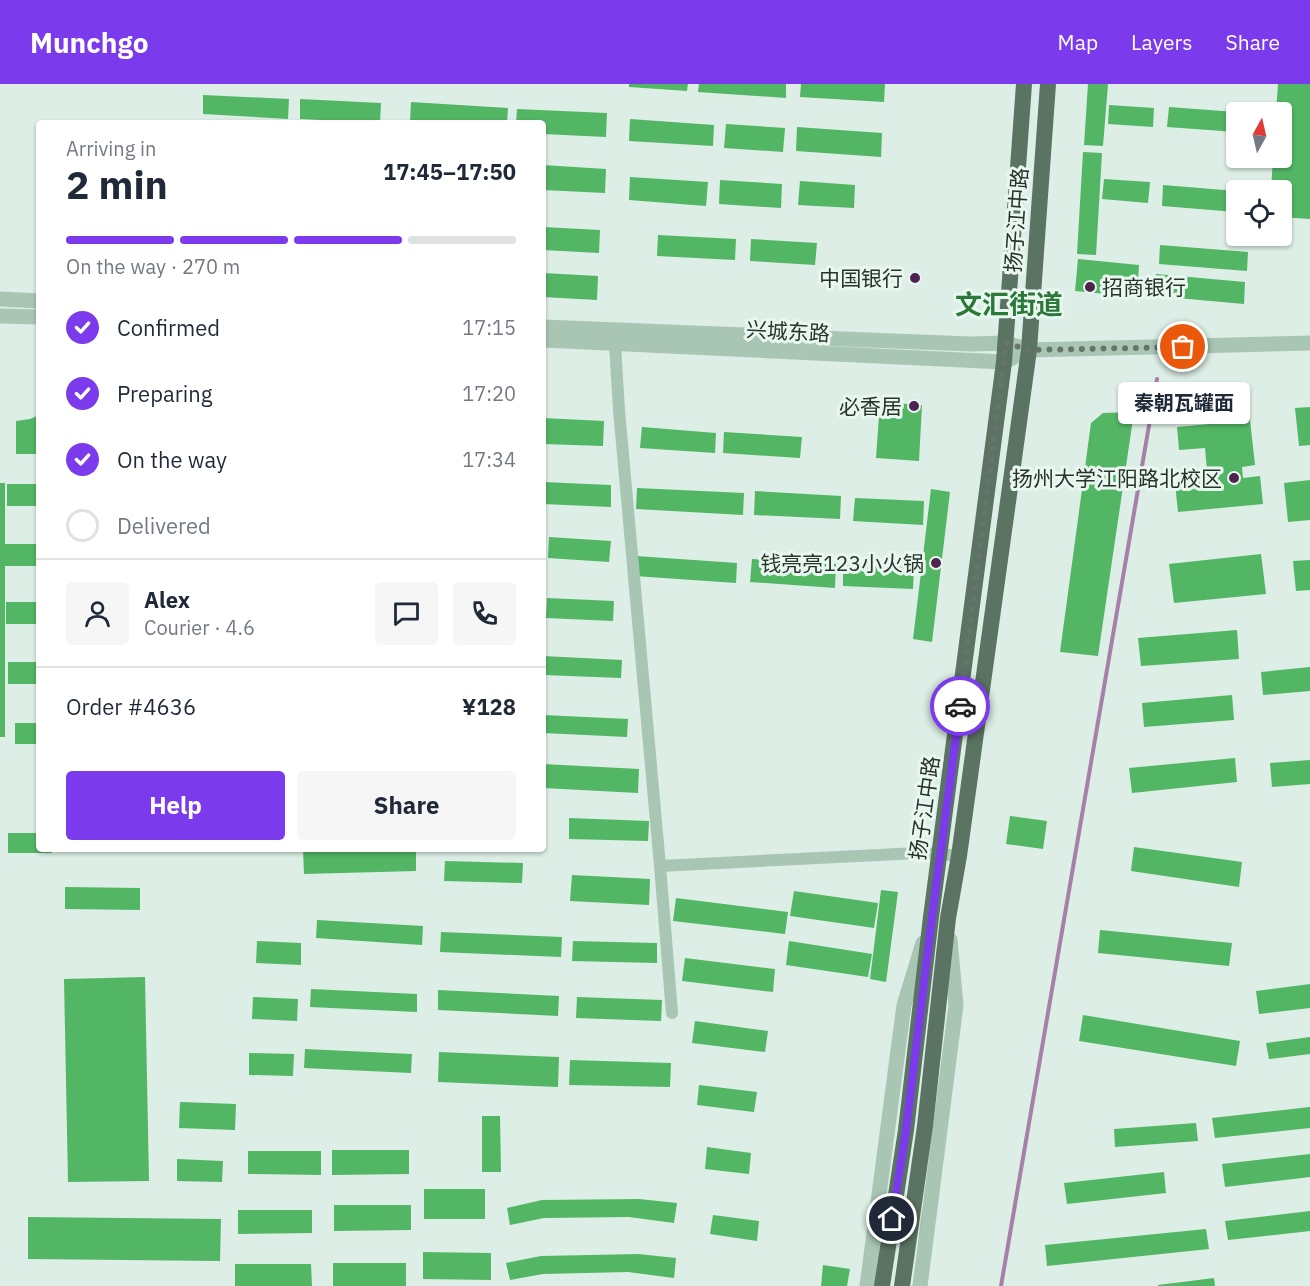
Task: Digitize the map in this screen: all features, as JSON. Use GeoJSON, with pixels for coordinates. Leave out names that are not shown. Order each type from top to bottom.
{"type":"FeatureCollection","features":[{"type":"Feature","properties":{"kind":"main road","name":"扬子江中路"},"geometry":{"type":"LineString","coordinates":[[902,1286],[925,1126],[940,918],[941,854],[1006,343],[1024,84]]}},
{"type":"Feature","properties":{"kind":"main road","name":"扬子江中路"},"geometry":{"type":"LineString","coordinates":[[882,1286],[940,918],[959,856],[1029,350],[1048,84]]}},
{"type":"Feature","properties":{"kind":"street"},"geometry":{"type":"LineString","coordinates":[[0,299],[36,301]]}},
{"type":"Feature","properties":{"kind":"street"},"geometry":{"type":"LineString","coordinates":[[0,316],[36,317]]}},
{"type":"Feature","properties":{"kind":"street","name":"兴城东路"},"geometry":{"type":"LineString","coordinates":[[546,327],[969,344],[1006,343],[1029,350],[1310,343]]}},
{"type":"Feature","properties":{"kind":"street","name":"兴城东路"},"geometry":{"type":"LineString","coordinates":[[546,340],[1004,362],[1029,350]]}},
{"type":"Feature","properties":{"kind":"street"},"geometry":{"type":"LineString","coordinates":[[615,344],[672,1013]]}},
{"type":"Feature","properties":{"kind":"street"},"geometry":{"type":"LineString","coordinates":[[660,866],[918,853],[959,856]]}},
{"type":"Feature","properties":{"kind":"street"},"geometry":{"type":"LineString","coordinates":[[867,1286],[904,1005],[940,918]]}},
{"type":"Feature","properties":{"kind":"street"},"geometry":{"type":"LineString","coordinates":[[920,1286],[956,1005],[940,918]]}},
{"type":"Feature","properties":{"kind":"building"},"geometry":{"type":"Polygon","coordinates":[[[629,84],[688,84],[687,91],[629,87],[629,84]]]}},
{"type":"Feature","properties":{"kind":"building"},"geometry":{"type":"Polygon","coordinates":[[[699,84],[786,84],[786,98],[698,92],[699,84]]]}},
{"type":"Feature","properties":{"kind":"building"},"geometry":{"type":"Polygon","coordinates":[[[801,84],[885,84],[884,102],[800,97],[801,84]]]}},
{"type":"Feature","properties":{"kind":"building"},"geometry":{"type":"Polygon","coordinates":[[[1088,84],[1108,84],[1103,146],[1084,145],[1088,84]]]}},
{"type":"Feature","properties":{"kind":"building"},"geometry":{"type":"Polygon","coordinates":[[[1278,84],[1310,84],[1310,219],[1292,218],[1292,180],[1272,180],[1272,168],[1292,168],[1292,102],[1277,102],[1278,84]]]}},
{"type":"Feature","properties":{"kind":"building"},"geometry":{"type":"Polygon","coordinates":[[[203,95],[289,99],[288,119],[203,114],[203,95]]]}},
{"type":"Feature","properties":{"kind":"building"},"geometry":{"type":"Polygon","coordinates":[[[300,99],[381,103],[380,120],[300,119],[300,99]]]}},
{"type":"Feature","properties":{"kind":"building"},"geometry":{"type":"Polygon","coordinates":[[[411,102],[508,108],[507,120],[410,120],[411,102]]]}},
{"type":"Feature","properties":{"kind":"building"},"geometry":{"type":"Polygon","coordinates":[[[1109,105],[1154,108],[1153,127],[1108,124],[1109,105]]]}},
{"type":"Feature","properties":{"kind":"building"},"geometry":{"type":"Polygon","coordinates":[[[1169,107],[1226,111],[1226,131],[1167,127],[1169,107]]]}},
{"type":"Feature","properties":{"kind":"building"},"geometry":{"type":"Polygon","coordinates":[[[517,109],[607,113],[606,137],[546,134],[546,120],[516,120],[517,109]]]}},
{"type":"Feature","properties":{"kind":"building"},"geometry":{"type":"Polygon","coordinates":[[[630,119],[714,125],[713,146],[629,141],[630,119]]]}},
{"type":"Feature","properties":{"kind":"building"},"geometry":{"type":"Polygon","coordinates":[[[726,124],[785,128],[783,152],[724,148],[726,124]]]}},
{"type":"Feature","properties":{"kind":"building"},"geometry":{"type":"Polygon","coordinates":[[[797,127],[882,133],[881,157],[796,151],[797,127]]]}},
{"type":"Feature","properties":{"kind":"building"},"geometry":{"type":"Polygon","coordinates":[[[1083,152],[1102,153],[1096,255],[1077,254],[1083,152]]]}},
{"type":"Feature","properties":{"kind":"building"},"geometry":{"type":"Polygon","coordinates":[[[546,165],[606,169],[605,193],[546,190],[546,165]]]}},
{"type":"Feature","properties":{"kind":"building"},"geometry":{"type":"Polygon","coordinates":[[[630,177],[708,182],[706,206],[629,200],[630,177]]]}},
{"type":"Feature","properties":{"kind":"building"},"geometry":{"type":"Polygon","coordinates":[[[1104,179],[1150,182],[1148,203],[1102,199],[1104,179]]]}},
{"type":"Feature","properties":{"kind":"building"},"geometry":{"type":"Polygon","coordinates":[[[720,180],[782,184],[781,208],[719,204],[720,180]]]}},
{"type":"Feature","properties":{"kind":"building"},"geometry":{"type":"Polygon","coordinates":[[[800,181],[855,185],[854,208],[798,205],[800,181]]]}},
{"type":"Feature","properties":{"kind":"building"},"geometry":{"type":"Polygon","coordinates":[[[1163,185],[1226,190],[1226,211],[1162,206],[1163,185]]]}},
{"type":"Feature","properties":{"kind":"building"},"geometry":{"type":"Polygon","coordinates":[[[546,227],[600,230],[599,253],[546,250],[546,227]]]}},
{"type":"Feature","properties":{"kind":"building"},"geometry":{"type":"Polygon","coordinates":[[[658,235],[736,239],[735,260],[657,256],[658,235]]]}},
{"type":"Feature","properties":{"kind":"building"},"geometry":{"type":"Polygon","coordinates":[[[751,239],[817,243],[815,265],[750,261],[751,239]]]}},
{"type":"Feature","properties":{"kind":"building"},"geometry":{"type":"Polygon","coordinates":[[[1160,245],[1248,252],[1247,271],[1159,264],[1160,245]]]}},
{"type":"Feature","properties":{"kind":"building"},"geometry":{"type":"Polygon","coordinates":[[[1078,259],[1139,265],[1137,297],[1075,291],[1078,259]]]}},
{"type":"Feature","properties":{"kind":"building"},"geometry":{"type":"Polygon","coordinates":[[[546,273],[598,276],[597,300],[546,297],[546,273]]]}},
{"type":"Feature","properties":{"kind":"building"},"geometry":{"type":"Polygon","coordinates":[[[1156,274],[1245,282],[1244,304],[1155,296],[1156,274]]]}},
{"type":"Feature","properties":{"kind":"building"},"geometry":{"type":"Polygon","coordinates":[[[880,402],[922,405],[919,461],[876,458],[880,402]]]}},
{"type":"Feature","properties":{"kind":"building"},"geometry":{"type":"Polygon","coordinates":[[[1310,407],[1310,445],[1299,446],[1295,408],[1310,407]]]}},
{"type":"Feature","properties":{"kind":"building"},"geometry":{"type":"Polygon","coordinates":[[[1249,411],[1255,465],[1242,467],[1243,478],[1260,476],[1263,504],[1178,512],[1175,484],[1208,481],[1205,448],[1179,450],[1177,427],[1242,421],[1241,412],[1249,411]]]}},
{"type":"Feature","properties":{"kind":"building"},"geometry":{"type":"Polygon","coordinates":[[[1134,412],[1098,656],[1060,652],[1091,423],[1103,413],[1134,412]]]}},
{"type":"Feature","properties":{"kind":"building"},"geometry":{"type":"Polygon","coordinates":[[[36,416],[36,454],[16,454],[16,421],[36,416]]]}},
{"type":"Feature","properties":{"kind":"building"},"geometry":{"type":"Polygon","coordinates":[[[546,418],[604,421],[603,446],[546,444],[546,418]]]}},
{"type":"Feature","properties":{"kind":"building"},"geometry":{"type":"Polygon","coordinates":[[[642,427],[716,433],[715,453],[640,448],[642,427]]]}},
{"type":"Feature","properties":{"kind":"building"},"geometry":{"type":"Polygon","coordinates":[[[724,432],[802,437],[800,458],[723,453],[724,432]]]}},
{"type":"Feature","properties":{"kind":"building"},"geometry":{"type":"Polygon","coordinates":[[[1310,480],[1310,520],[1288,522],[1284,483],[1310,480]]]}},
{"type":"Feature","properties":{"kind":"building"},"geometry":{"type":"Polygon","coordinates":[[[546,482],[611,485],[611,507],[546,504],[546,482]]]}},
{"type":"Feature","properties":{"kind":"building"},"geometry":{"type":"Polygon","coordinates":[[[0,483],[5,483],[5,544],[36,544],[36,566],[5,566],[5,737],[0,737],[0,483]]]}},
{"type":"Feature","properties":{"kind":"building"},"geometry":{"type":"Polygon","coordinates":[[[7,484],[36,484],[36,506],[7,506],[7,484]]]}},
{"type":"Feature","properties":{"kind":"building"},"geometry":{"type":"Polygon","coordinates":[[[637,488],[744,493],[743,515],[636,509],[637,488]]]}},
{"type":"Feature","properties":{"kind":"building"},"geometry":{"type":"Polygon","coordinates":[[[931,489],[950,492],[932,642],[913,639],[931,489]]]}},
{"type":"Feature","properties":{"kind":"building"},"geometry":{"type":"Polygon","coordinates":[[[755,491],[841,496],[840,519],[754,515],[755,491]]]}},
{"type":"Feature","properties":{"kind":"building"},"geometry":{"type":"Polygon","coordinates":[[[855,498],[924,501],[923,525],[853,521],[855,498]]]}},
{"type":"Feature","properties":{"kind":"building"},"geometry":{"type":"Polygon","coordinates":[[[549,537],[611,541],[609,562],[548,558],[549,537]]]}},
{"type":"Feature","properties":{"kind":"building"},"geometry":{"type":"Polygon","coordinates":[[[1261,554],[1266,594],[1174,603],[1169,564],[1261,554]]]}},
{"type":"Feature","properties":{"kind":"building"},"geometry":{"type":"Polygon","coordinates":[[[636,556],[737,563],[736,583],[635,576],[636,556]]]}},
{"type":"Feature","properties":{"kind":"building"},"geometry":{"type":"Polygon","coordinates":[[[752,559],[836,564],[835,588],[750,582],[752,559]]]}},
{"type":"Feature","properties":{"kind":"building"},"geometry":{"type":"Polygon","coordinates":[[[1310,560],[1310,590],[1296,591],[1293,561],[1310,560]]]}},
{"type":"Feature","properties":{"kind":"building"},"geometry":{"type":"Polygon","coordinates":[[[843,565],[914,567],[913,589],[843,586],[843,565]]]}},
{"type":"Feature","properties":{"kind":"building"},"geometry":{"type":"Polygon","coordinates":[[[547,598],[614,601],[613,621],[546,618],[547,598]]]}},
{"type":"Feature","properties":{"kind":"building"},"geometry":{"type":"Polygon","coordinates":[[[6,602],[36,602],[36,624],[6,624],[6,602]]]}},
{"type":"Feature","properties":{"kind":"building"},"geometry":{"type":"Polygon","coordinates":[[[1237,630],[1239,659],[1141,666],[1138,638],[1237,630]]]}},
{"type":"Feature","properties":{"kind":"building"},"geometry":{"type":"Polygon","coordinates":[[[546,656],[622,660],[621,678],[546,675],[546,656]]]}},
{"type":"Feature","properties":{"kind":"building"},"geometry":{"type":"Polygon","coordinates":[[[8,662],[36,662],[36,684],[8,684],[8,662]]]}},
{"type":"Feature","properties":{"kind":"building"},"geometry":{"type":"Polygon","coordinates":[[[1310,667],[1310,691],[1263,695],[1261,672],[1310,667]]]}},
{"type":"Feature","properties":{"kind":"building"},"geometry":{"type":"Polygon","coordinates":[[[1232,695],[1234,720],[1144,727],[1142,703],[1232,695]]]}},
{"type":"Feature","properties":{"kind":"building"},"geometry":{"type":"Polygon","coordinates":[[[546,715],[628,719],[627,737],[546,733],[546,715]]]}},
{"type":"Feature","properties":{"kind":"building"},"geometry":{"type":"Polygon","coordinates":[[[15,723],[36,723],[36,744],[15,744],[15,723]]]}},
{"type":"Feature","properties":{"kind":"building"},"geometry":{"type":"Polygon","coordinates":[[[1235,758],[1237,782],[1132,793],[1129,768],[1235,758]]]}},
{"type":"Feature","properties":{"kind":"building"},"geometry":{"type":"Polygon","coordinates":[[[1310,760],[1310,784],[1272,787],[1270,763],[1310,760]]]}},
{"type":"Feature","properties":{"kind":"building"},"geometry":{"type":"Polygon","coordinates":[[[546,764],[639,769],[638,793],[546,788],[546,764]]]}},
{"type":"Feature","properties":{"kind":"building"},"geometry":{"type":"Polygon","coordinates":[[[1010,816],[1047,821],[1043,849],[1006,844],[1010,816]]]}},
{"type":"Feature","properties":{"kind":"building"},"geometry":{"type":"Polygon","coordinates":[[[569,818],[649,821],[648,841],[569,839],[569,818]]]}},
{"type":"Feature","properties":{"kind":"building"},"geometry":{"type":"Polygon","coordinates":[[[8,833],[36,833],[36,852],[52,852],[52,853],[8,853],[8,833]]]}},
{"type":"Feature","properties":{"kind":"building"},"geometry":{"type":"Polygon","coordinates":[[[1134,847],[1242,862],[1239,887],[1131,871],[1134,847]]]}},
{"type":"Feature","properties":{"kind":"building"},"geometry":{"type":"Polygon","coordinates":[[[303,852],[416,852],[416,871],[304,874],[303,852]]]}},
{"type":"Feature","properties":{"kind":"building"},"geometry":{"type":"Polygon","coordinates":[[[445,861],[523,863],[522,883],[444,881],[445,861]]]}},
{"type":"Feature","properties":{"kind":"building"},"geometry":{"type":"Polygon","coordinates":[[[572,875],[650,879],[649,905],[570,901],[572,875]]]}},
{"type":"Feature","properties":{"kind":"building"},"geometry":{"type":"Polygon","coordinates":[[[65,887],[140,888],[140,910],[65,909],[65,887]]]}},
{"type":"Feature","properties":{"kind":"building"},"geometry":{"type":"Polygon","coordinates":[[[881,890],[898,892],[886,982],[870,979],[881,890]]]}},
{"type":"Feature","properties":{"kind":"building"},"geometry":{"type":"Polygon","coordinates":[[[794,891],[878,903],[874,928],[790,916],[794,891]]]}},
{"type":"Feature","properties":{"kind":"building"},"geometry":{"type":"Polygon","coordinates":[[[676,898],[788,912],[785,934],[673,921],[676,898]]]}},
{"type":"Feature","properties":{"kind":"building"},"geometry":{"type":"Polygon","coordinates":[[[317,920],[423,926],[422,945],[316,938],[317,920]]]}},
{"type":"Feature","properties":{"kind":"building"},"geometry":{"type":"Polygon","coordinates":[[[1100,930],[1232,943],[1229,966],[1098,953],[1100,930]]]}},
{"type":"Feature","properties":{"kind":"building"},"geometry":{"type":"Polygon","coordinates":[[[441,932],[562,937],[561,957],[440,952],[441,932]]]}},
{"type":"Feature","properties":{"kind":"building"},"geometry":{"type":"Polygon","coordinates":[[[257,941],[301,943],[301,965],[256,963],[257,941]]]}},
{"type":"Feature","properties":{"kind":"building"},"geometry":{"type":"Polygon","coordinates":[[[573,941],[657,943],[657,963],[572,961],[573,941]]]}},
{"type":"Feature","properties":{"kind":"building"},"geometry":{"type":"Polygon","coordinates":[[[789,941],[872,954],[868,977],[786,965],[789,941]]]}},
{"type":"Feature","properties":{"kind":"building"},"geometry":{"type":"Polygon","coordinates":[[[685,958],[775,969],[773,992],[682,981],[685,958]]]}},
{"type":"Feature","properties":{"kind":"building"},"geometry":{"type":"Polygon","coordinates":[[[145,977],[149,1181],[68,1182],[64,979],[145,977]]]}},
{"type":"Feature","properties":{"kind":"building"},"geometry":{"type":"Polygon","coordinates":[[[1310,984],[1310,1008],[1259,1014],[1256,991],[1310,984]]]}},
{"type":"Feature","properties":{"kind":"building"},"geometry":{"type":"Polygon","coordinates":[[[311,989],[417,994],[417,1012],[310,1007],[311,989]]]}},
{"type":"Feature","properties":{"kind":"building"},"geometry":{"type":"Polygon","coordinates":[[[438,990],[559,996],[558,1016],[438,1010],[438,990]]]}},
{"type":"Feature","properties":{"kind":"building"},"geometry":{"type":"Polygon","coordinates":[[[253,997],[298,999],[297,1021],[252,1019],[253,997]]]}},
{"type":"Feature","properties":{"kind":"building"},"geometry":{"type":"Polygon","coordinates":[[[577,997],[662,1000],[661,1021],[576,1018],[577,997]]]}},
{"type":"Feature","properties":{"kind":"building"},"geometry":{"type":"Polygon","coordinates":[[[1083,1015],[1240,1041],[1236,1066],[1079,1041],[1083,1015]]]}},
{"type":"Feature","properties":{"kind":"building"},"geometry":{"type":"Polygon","coordinates":[[[695,1021],[768,1031],[765,1052],[692,1043],[695,1021]]]}},
{"type":"Feature","properties":{"kind":"building"},"geometry":{"type":"Polygon","coordinates":[[[1310,1037],[1310,1054],[1269,1059],[1266,1043],[1310,1037]]]}},
{"type":"Feature","properties":{"kind":"building"},"geometry":{"type":"Polygon","coordinates":[[[305,1049],[412,1054],[411,1073],[304,1068],[305,1049]]]}},
{"type":"Feature","properties":{"kind":"building"},"geometry":{"type":"Polygon","coordinates":[[[439,1052],[559,1057],[558,1087],[438,1082],[439,1052]]]}},
{"type":"Feature","properties":{"kind":"building"},"geometry":{"type":"Polygon","coordinates":[[[249,1053],[294,1054],[293,1076],[249,1075],[249,1053]]]}},
{"type":"Feature","properties":{"kind":"building"},"geometry":{"type":"Polygon","coordinates":[[[570,1060],[671,1063],[670,1087],[569,1085],[570,1060]]]}},
{"type":"Feature","properties":{"kind":"building"},"geometry":{"type":"Polygon","coordinates":[[[699,1085],[757,1092],[754,1112],[697,1105],[699,1085]]]}},
{"type":"Feature","properties":{"kind":"building"},"geometry":{"type":"Polygon","coordinates":[[[180,1102],[236,1104],[235,1130],[179,1128],[180,1102]]]}},
{"type":"Feature","properties":{"kind":"building"},"geometry":{"type":"Polygon","coordinates":[[[1310,1107],[1310,1128],[1215,1138],[1212,1118],[1310,1107]]]}},
{"type":"Feature","properties":{"kind":"building"},"geometry":{"type":"Polygon","coordinates":[[[482,1116],[500,1116],[501,1172],[482,1172],[482,1116]]]}},
{"type":"Feature","properties":{"kind":"building"},"geometry":{"type":"Polygon","coordinates":[[[1196,1123],[1198,1141],[1115,1147],[1114,1129],[1196,1123]]]}},
{"type":"Feature","properties":{"kind":"building"},"geometry":{"type":"Polygon","coordinates":[[[707,1147],[751,1153],[749,1174],[705,1169],[707,1147]]]}},
{"type":"Feature","properties":{"kind":"building"},"geometry":{"type":"Polygon","coordinates":[[[332,1150],[409,1150],[409,1174],[332,1175],[332,1150]]]}},
{"type":"Feature","properties":{"kind":"building"},"geometry":{"type":"Polygon","coordinates":[[[248,1151],[321,1151],[321,1175],[248,1174],[248,1151]]]}},
{"type":"Feature","properties":{"kind":"building"},"geometry":{"type":"Polygon","coordinates":[[[1310,1154],[1310,1177],[1225,1187],[1222,1164],[1310,1154]]]}},
{"type":"Feature","properties":{"kind":"building"},"geometry":{"type":"Polygon","coordinates":[[[177,1159],[223,1161],[222,1182],[177,1181],[177,1159]]]}},
{"type":"Feature","properties":{"kind":"building"},"geometry":{"type":"Polygon","coordinates":[[[1164,1172],[1166,1193],[1067,1204],[1064,1183],[1164,1172]]]}},
{"type":"Feature","properties":{"kind":"building"},"geometry":{"type":"Polygon","coordinates":[[[424,1189],[485,1189],[485,1219],[424,1219],[424,1189]]]}},
{"type":"Feature","properties":{"kind":"building"},"geometry":{"type":"Polygon","coordinates":[[[639,1199],[677,1203],[674,1223],[629,1217],[544,1218],[510,1225],[507,1208],[542,1200],[639,1199]]]}},
{"type":"Feature","properties":{"kind":"building"},"geometry":{"type":"Polygon","coordinates":[[[334,1205],[411,1205],[411,1230],[334,1231],[334,1205]]]}},
{"type":"Feature","properties":{"kind":"building"},"geometry":{"type":"Polygon","coordinates":[[[238,1210],[312,1210],[312,1233],[238,1234],[238,1210]]]}},
{"type":"Feature","properties":{"kind":"building"},"geometry":{"type":"Polygon","coordinates":[[[1310,1211],[1310,1231],[1228,1240],[1225,1221],[1310,1211]]]}},
{"type":"Feature","properties":{"kind":"building"},"geometry":{"type":"Polygon","coordinates":[[[713,1215],[759,1221],[757,1241],[710,1234],[713,1215]]]}},
{"type":"Feature","properties":{"kind":"building"},"geometry":{"type":"Polygon","coordinates":[[[28,1217],[221,1219],[220,1261],[28,1259],[28,1217]]]}},
{"type":"Feature","properties":{"kind":"building"},"geometry":{"type":"Polygon","coordinates":[[[1206,1229],[1209,1249],[1047,1266],[1045,1245],[1206,1229]]]}},
{"type":"Feature","properties":{"kind":"building"},"geometry":{"type":"Polygon","coordinates":[[[423,1252],[491,1253],[491,1280],[423,1279],[423,1252]]]}},
{"type":"Feature","properties":{"kind":"building"},"geometry":{"type":"Polygon","coordinates":[[[638,1254],[676,1258],[674,1278],[628,1272],[543,1274],[510,1280],[506,1263],[541,1256],[638,1254]]]}},
{"type":"Feature","properties":{"kind":"building"},"geometry":{"type":"Polygon","coordinates":[[[333,1263],[406,1263],[406,1286],[333,1286],[333,1263]]]}},
{"type":"Feature","properties":{"kind":"building"},"geometry":{"type":"Polygon","coordinates":[[[235,1264],[311,1264],[312,1286],[235,1286],[235,1264]]]}},
{"type":"Feature","properties":{"kind":"building"},"geometry":{"type":"Polygon","coordinates":[[[823,1265],[850,1269],[847,1286],[821,1286],[823,1265]]]}},
{"type":"Feature","properties":{"kind":"building"},"geometry":{"type":"Polygon","coordinates":[[[1214,1278],[1215,1286],[1158,1286],[1158,1285],[1214,1278]]]}},
{"type":"Feature","properties":{"kind":"waterway"},"geometry":{"type":"LineString","coordinates":[[1001,1286],[1157,379]]}},
{"type":"Feature","properties":{"kind":"way so far"},"geometry":{"type":"LineString","coordinates":[[960,706],[1006,343],[1029,350],[1183,347]]}},
{"type":"Feature","properties":{"kind":"place","name":"中国银行"},"geometry":{"type":"Point","coordinates":[915,278]}},
{"type":"Feature","properties":{"kind":"place","name":"招商银行"},"geometry":{"type":"Point","coordinates":[1090,287]}},
{"type":"Feature","properties":{"kind":"place","name":"秦朝瓦罐面"},"geometry":{"type":"Point","coordinates":[1183,347]}},
{"type":"Feature","properties":{"kind":"place","name":"必香居"},"geometry":{"type":"Point","coordinates":[914,406]}},
{"type":"Feature","properties":{"kind":"place","name":"扬州大学江阳路北校区"},"geometry":{"type":"Point","coordinates":[1234,478]}},
{"type":"Feature","properties":{"kind":"place","name":"钱亮亮123小火锅"},"geometry":{"type":"Point","coordinates":[936,563]}},
{"type":"Feature","properties":{"kind":"district","name":"文汇街道"},"geometry":{"type":"Point","coordinates":[1009,303]}},
{"type":"Feature","properties":{"kind":"route"},"geometry":{"type":"LineString","coordinates":[[892,1219],[906,1130],[960,706]]}}]}
